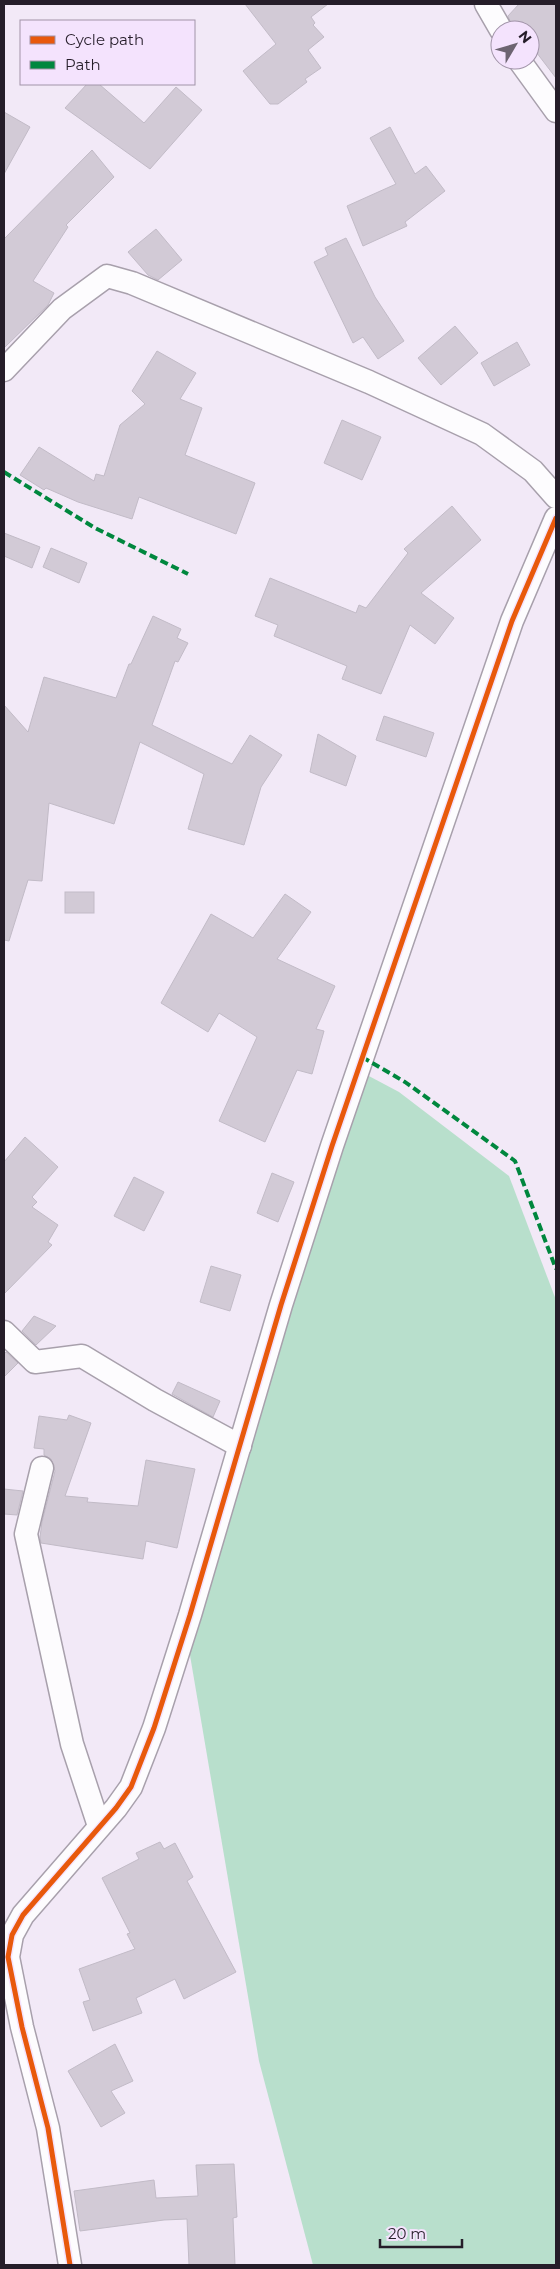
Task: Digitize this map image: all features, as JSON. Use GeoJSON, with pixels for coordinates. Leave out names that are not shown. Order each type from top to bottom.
{"type":"FeatureCollection","features":[{"type":"Feature","properties":{"kind":"street"},"geometry":{"type":"LineString","coordinates":[[486,4],[495,20]]}},
{"type":"Feature","properties":{"kind":"street"},"geometry":{"type":"LineString","coordinates":[[526,70],[556,111]]}},
{"type":"Feature","properties":{"kind":"street"},"geometry":{"type":"LineString","coordinates":[[4,370],[62,308],[107,276],[141,286],[369,382],[482,434],[533,471],[556,497]]}},
{"type":"Feature","properties":{"kind":"street"},"geometry":{"type":"LineString","coordinates":[[70,2265],[48,2128],[22,2027],[8,1957],[12,1935],[23,1915],[116,1808],[131,1787],[154,1728],[281,1305],[332,1146],[403,934],[512,621],[556,518]]}},
{"type":"Feature","properties":{"kind":"street"},"geometry":{"type":"LineString","coordinates":[[4,1332],[35,1362],[82,1356],[155,1400],[240,1446]]}},
{"type":"Feature","properties":{"kind":"street"},"geometry":{"type":"LineString","coordinates":[[42,1468],[26,1534],[72,1744],[99,1826]]}},
{"type":"Feature","properties":{"kind":"green space"},"geometry":{"type":"Polygon","coordinates":[[[367,1075],[399,1092],[509,1176],[556,1300],[556,2265],[313,2265],[259,2061],[184,1620],[367,1075]]]}},
{"type":"Feature","properties":{"kind":"building"},"geometry":{"type":"Polygon","coordinates":[[[245,4],[328,4],[311,17],[315,23],[313,25],[324,37],[308,50],[321,68],[305,79],[307,82],[278,104],[270,104],[243,71],[276,44],[245,4]]]}},
{"type":"Feature","properties":{"kind":"building"},"geometry":{"type":"Polygon","coordinates":[[[519,4],[556,4],[556,78],[540,57],[540,20],[510,20],[508,16],[519,4]]]}},
{"type":"Feature","properties":{"kind":"building"},"geometry":{"type":"Polygon","coordinates":[[[86,85],[100,85],[144,123],[176,87],[202,110],[150,169],[65,108],[86,85]]]}},
{"type":"Feature","properties":{"kind":"building"},"geometry":{"type":"Polygon","coordinates":[[[4,112],[30,127],[4,174],[4,112]]]}},
{"type":"Feature","properties":{"kind":"building"},"geometry":{"type":"Polygon","coordinates":[[[390,127],[415,174],[426,166],[445,191],[405,222],[407,226],[363,246],[347,206],[396,184],[370,138],[390,127]]]}},
{"type":"Feature","properties":{"kind":"building"},"geometry":{"type":"Polygon","coordinates":[[[92,150],[114,177],[66,225],[68,227],[33,281],[54,293],[48,305],[4,348],[4,239],[92,150]]]}},
{"type":"Feature","properties":{"kind":"building"},"geometry":{"type":"Polygon","coordinates":[[[156,229],[182,260],[158,280],[148,275],[128,252],[156,229]]]}},
{"type":"Feature","properties":{"kind":"building"},"geometry":{"type":"Polygon","coordinates":[[[346,238],[375,297],[404,341],[378,359],[363,337],[353,343],[314,262],[328,255],[325,248],[346,238]]]}},
{"type":"Feature","properties":{"kind":"building"},"geometry":{"type":"Polygon","coordinates":[[[455,326],[478,353],[441,385],[418,358],[455,326]]]}},
{"type":"Feature","properties":{"kind":"building"},"geometry":{"type":"Polygon","coordinates":[[[517,342],[530,365],[494,386],[481,363],[517,342]]]}},
{"type":"Feature","properties":{"kind":"building"},"geometry":{"type":"Polygon","coordinates":[[[157,351],[196,373],[180,399],[202,408],[185,455],[255,483],[236,534],[139,497],[132,519],[78,502],[46,488],[44,490],[20,475],[39,447],[94,481],[96,474],[104,476],[120,425],[145,404],[132,391],[157,351]]]}},
{"type":"Feature","properties":{"kind":"building"},"geometry":{"type":"Polygon","coordinates":[[[342,420],[381,437],[362,480],[324,463],[342,420]]]}},
{"type":"Feature","properties":{"kind":"building"},"geometry":{"type":"Polygon","coordinates":[[[452,506],[481,540],[421,593],[454,618],[435,644],[410,625],[381,694],[342,679],[347,666],[274,636],[278,625],[255,616],[270,578],[356,613],[359,605],[366,608],[408,553],[404,549],[452,506]]]}},
{"type":"Feature","properties":{"kind":"building"},"geometry":{"type":"Polygon","coordinates":[[[4,533],[40,547],[32,568],[4,556],[4,533]]]}},
{"type":"Feature","properties":{"kind":"building"},"geometry":{"type":"Polygon","coordinates":[[[51,548],[87,563],[79,583],[43,567],[51,548]]]}},
{"type":"Feature","properties":{"kind":"building"},"geometry":{"type":"Polygon","coordinates":[[[153,616],[181,629],[177,638],[188,643],[178,662],[175,661],[152,725],[232,764],[250,735],[282,755],[261,787],[244,845],[188,829],[204,774],[140,742],[114,824],[49,803],[42,881],[28,880],[9,941],[4,940],[4,705],[28,732],[44,677],[116,698],[129,664],[131,664],[153,616]]]}},
{"type":"Feature","properties":{"kind":"building"},"geometry":{"type":"Polygon","coordinates":[[[384,716],[434,733],[426,757],[376,740],[384,716]]]}},
{"type":"Feature","properties":{"kind":"building"},"geometry":{"type":"Polygon","coordinates":[[[318,734],[356,756],[346,786],[310,772],[318,734]]]}},
{"type":"Feature","properties":{"kind":"building"},"geometry":{"type":"Polygon","coordinates":[[[65,892],[94,892],[94,913],[65,913],[65,892]]]}},
{"type":"Feature","properties":{"kind":"building"},"geometry":{"type":"Polygon","coordinates":[[[285,894],[311,912],[277,959],[335,986],[316,1029],[324,1031],[312,1074],[297,1070],[265,1142],[219,1121],[257,1037],[219,1013],[208,1032],[161,1003],[211,914],[253,938],[285,894]]]}},
{"type":"Feature","properties":{"kind":"building"},"geometry":{"type":"Polygon","coordinates":[[[25,1137],[58,1167],[32,1197],[37,1202],[32,1207],[58,1225],[48,1242],[52,1245],[4,1294],[4,1162],[25,1137]]]}},
{"type":"Feature","properties":{"kind":"building"},"geometry":{"type":"Polygon","coordinates":[[[272,1173],[294,1182],[278,1222],[257,1213],[272,1173]]]}},
{"type":"Feature","properties":{"kind":"building"},"geometry":{"type":"Polygon","coordinates":[[[134,1177],[164,1192],[144,1231],[114,1216],[134,1177]]]}},
{"type":"Feature","properties":{"kind":"building"},"geometry":{"type":"Polygon","coordinates":[[[211,1266],[241,1275],[230,1311],[200,1302],[211,1266]]]}},
{"type":"Feature","properties":{"kind":"building"},"geometry":{"type":"Polygon","coordinates":[[[34,1316],[56,1326],[36,1345],[22,1331],[34,1316]]]}},
{"type":"Feature","properties":{"kind":"building"},"geometry":{"type":"Polygon","coordinates":[[[6,1352],[18,1363],[4,1377],[4,1354],[6,1352]]]}},
{"type":"Feature","properties":{"kind":"building"},"geometry":{"type":"Polygon","coordinates":[[[178,1382],[220,1401],[213,1417],[172,1394],[178,1382]]]}},
{"type":"Feature","properties":{"kind":"building"},"geometry":{"type":"Polygon","coordinates":[[[69,1415],[91,1423],[65,1496],[88,1498],[87,1502],[138,1506],[146,1460],[195,1469],[177,1548],[146,1541],[143,1559],[41,1543],[42,1522],[55,1471],[51,1459],[44,1455],[44,1449],[34,1448],[39,1416],[67,1420],[69,1415]]]}},
{"type":"Feature","properties":{"kind":"building"},"geometry":{"type":"Polygon","coordinates":[[[4,1489],[23,1491],[17,1515],[4,1514],[4,1489]]]}},
{"type":"Feature","properties":{"kind":"building"},"geometry":{"type":"Polygon","coordinates":[[[160,1842],[164,1849],[175,1843],[193,1877],[187,1881],[236,1972],[184,1999],[175,1979],[136,1998],[142,2013],[93,2031],[83,2002],[90,2000],[79,1969],[135,1949],[127,1934],[130,1933],[102,1878],[139,1859],[136,1853],[160,1842]]]}},
{"type":"Feature","properties":{"kind":"building"},"geometry":{"type":"Polygon","coordinates":[[[115,2044],[133,2081],[111,2091],[125,2113],[101,2127],[68,2071],[115,2044]]]}},
{"type":"Feature","properties":{"kind":"building"},"geometry":{"type":"Polygon","coordinates":[[[234,2164],[237,2217],[233,2218],[235,2265],[189,2265],[187,2219],[164,2220],[80,2231],[74,2191],[154,2180],[156,2198],[198,2196],[196,2165],[234,2164]]]}},
{"type":"Feature","properties":{"kind":"marked path"},"geometry":{"type":"LineString","coordinates":[[4,472],[95,528],[188,574]]}},
{"type":"Feature","properties":{"kind":"marked path"},"geometry":{"type":"LineString","coordinates":[[362,1057],[405,1082],[515,1161],[556,1269]]}},
{"type":"Feature","properties":{"kind":"cycle path"},"geometry":{"type":"LineString","coordinates":[[70,2265],[48,2128],[22,2027],[8,1957],[12,1935],[23,1915],[116,1808],[131,1787],[154,1728],[190,1615],[281,1305],[332,1146],[512,621],[556,518]]}}]}
